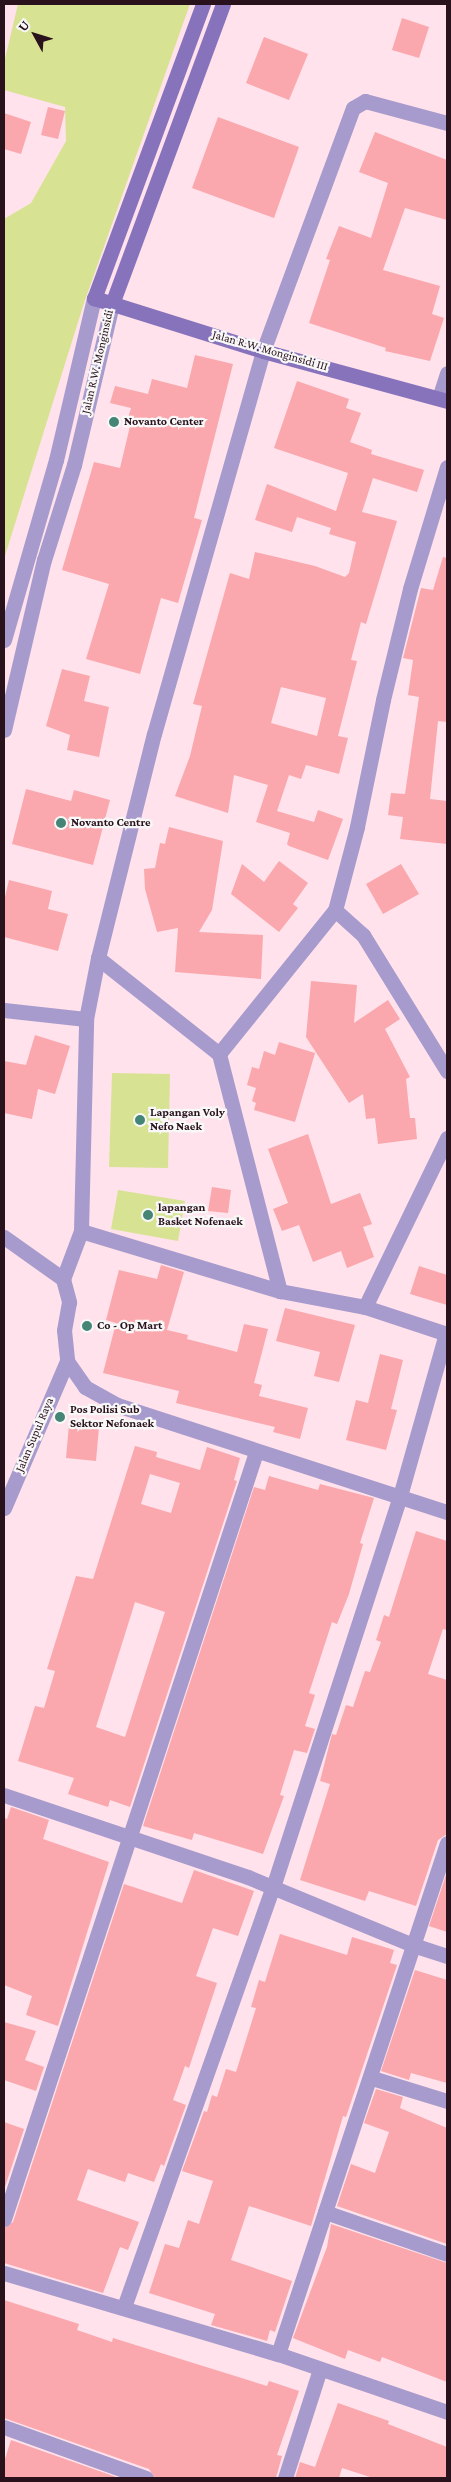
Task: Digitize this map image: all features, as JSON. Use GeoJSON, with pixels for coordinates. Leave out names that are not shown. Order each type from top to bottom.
{"type":"FeatureCollection","features":[{"type":"Feature","properties":{"kind":"main road","name":"Jalan R.W. Monginsidi"},"geometry":{"type":"LineString","coordinates":[[94,298],[203,4]]}},
{"type":"Feature","properties":{"kind":"main road","name":"Jalan R.W. Monginsidi"},"geometry":{"type":"LineString","coordinates":[[112,304],[223,4]]}},
{"type":"Feature","properties":{"kind":"main road","name":"Jalan R.W. Monginsidi III"},"geometry":{"type":"LineString","coordinates":[[94,298],[263,351],[443,400]]}},
{"type":"Feature","properties":{"kind":"street"},"geometry":{"type":"LineString","coordinates":[[447,124],[365,101],[353,108],[263,351],[154,734],[98,958],[86,1018],[81,1231],[63,1279],[69,1302],[64,1330],[67,1361],[84,1387],[117,1406],[447,1512]]}},
{"type":"Feature","properties":{"kind":"street","name":"Jalan R.W. Monginsidi"},"geometry":{"type":"LineString","coordinates":[[4,640],[56,460],[94,298]]}},
{"type":"Feature","properties":{"kind":"street","name":"Jalan R.W. Monginsidi"},"geometry":{"type":"LineString","coordinates":[[4,730],[44,560],[74,465],[112,304]]}},
{"type":"Feature","properties":{"kind":"street"},"geometry":{"type":"LineString","coordinates":[[443,400],[447,372]]}},
{"type":"Feature","properties":{"kind":"street"},"geometry":{"type":"LineString","coordinates":[[219,1054],[335,910],[357,827],[383,700],[410,588],[447,467]]}},
{"type":"Feature","properties":{"kind":"street"},"geometry":{"type":"LineString","coordinates":[[27,556],[44,560]]}},
{"type":"Feature","properties":{"kind":"street"},"geometry":{"type":"LineString","coordinates":[[335,910],[363,935],[447,1071]]}},
{"type":"Feature","properties":{"kind":"street"},"geometry":{"type":"LineString","coordinates":[[98,958],[219,1054],[280,1291]]}},
{"type":"Feature","properties":{"kind":"street"},"geometry":{"type":"LineString","coordinates":[[4,1010],[86,1018]]}},
{"type":"Feature","properties":{"kind":"street"},"geometry":{"type":"LineString","coordinates":[[365,1307],[447,1138]]}},
{"type":"Feature","properties":{"kind":"street"},"geometry":{"type":"LineString","coordinates":[[81,1231],[280,1291],[365,1307],[447,1334],[400,1496],[273,1887],[124,2307]]}},
{"type":"Feature","properties":{"kind":"street"},"geometry":{"type":"LineString","coordinates":[[4,1237],[63,1279]]}},
{"type":"Feature","properties":{"kind":"street","name":"Jalan Supul Raya"},"geometry":{"type":"LineString","coordinates":[[4,1508],[67,1361]]}},
{"type":"Feature","properties":{"kind":"street"},"geometry":{"type":"LineString","coordinates":[[4,2220],[127,1839],[256,1452]]}},
{"type":"Feature","properties":{"kind":"street"},"geometry":{"type":"LineString","coordinates":[[4,1795],[127,1839],[273,1887],[413,1945],[447,1956]]}},
{"type":"Feature","properties":{"kind":"street"},"geometry":{"type":"LineString","coordinates":[[278,2354],[372,2078],[447,1842]]}},
{"type":"Feature","properties":{"kind":"street"},"geometry":{"type":"LineString","coordinates":[[372,2078],[447,2101]]}},
{"type":"Feature","properties":{"kind":"street"},"geometry":{"type":"LineString","coordinates":[[325,2212],[447,2254]]}},
{"type":"Feature","properties":{"kind":"street"},"geometry":{"type":"LineString","coordinates":[[4,2274],[124,2307],[278,2354],[447,2412]]}},
{"type":"Feature","properties":{"kind":"street"},"geometry":{"type":"LineString","coordinates":[[285,2478],[320,2369]]}},
{"type":"Feature","properties":{"kind":"street"},"geometry":{"type":"LineString","coordinates":[[4,2427],[146,2478]]}},
{"type":"Feature","properties":{"kind":"green space"},"geometry":{"type":"Polygon","coordinates":[[[18,4],[190,4],[84,303],[4,559],[4,219],[31,203],[66,141],[65,107],[4,90],[4,63],[18,4]]]}},
{"type":"Feature","properties":{"kind":"green space","name":"Lapangan Voly Nefo Naek"},"geometry":{"type":"Polygon","coordinates":[[[112,1073],[170,1074],[168,1168],[109,1167],[112,1073]]]}},
{"type":"Feature","properties":{"kind":"green space","name":"lapangan Basket Nofenaek"},"geometry":{"type":"Polygon","coordinates":[[[118,1190],[185,1201],[178,1241],[111,1229],[118,1190]]]}},
{"type":"Feature","properties":{"kind":"building"},"geometry":{"type":"Polygon","coordinates":[[[402,18],[429,27],[419,58],[392,50],[402,18]]]}},
{"type":"Feature","properties":{"kind":"building"},"geometry":{"type":"Polygon","coordinates":[[[264,37],[308,54],[289,100],[246,83],[264,37]]]}},
{"type":"Feature","properties":{"kind":"building"},"geometry":{"type":"Polygon","coordinates":[[[48,107],[65,111],[58,139],[41,135],[48,107]]]}},
{"type":"Feature","properties":{"kind":"building"},"geometry":{"type":"Polygon","coordinates":[[[4,113],[31,122],[21,154],[4,149],[4,113]]]}},
{"type":"Feature","properties":{"kind":"building"},"geometry":{"type":"Polygon","coordinates":[[[218,117],[299,147],[274,218],[192,188],[218,117]]]}},
{"type":"Feature","properties":{"kind":"building"},"geometry":{"type":"Polygon","coordinates":[[[375,132],[447,160],[447,220],[405,208],[383,270],[440,286],[432,314],[444,318],[430,361],[385,351],[386,348],[309,323],[330,260],[326,259],[339,226],[371,238],[388,183],[359,172],[375,132]]]}},
{"type":"Feature","properties":{"kind":"building"},"geometry":{"type":"Polygon","coordinates":[[[195,355],[233,364],[194,518],[202,520],[178,603],[161,598],[140,674],[86,659],[109,584],[62,570],[94,462],[120,468],[131,422],[127,421],[131,408],[110,403],[115,386],[148,394],[152,379],[187,388],[195,355]]]}},
{"type":"Feature","properties":{"kind":"building"},"geometry":{"type":"Polygon","coordinates":[[[297,381],[349,399],[346,408],[361,413],[350,442],[372,450],[371,454],[424,470],[417,492],[373,478],[362,512],[397,521],[366,624],[361,622],[351,660],[357,661],[338,736],[348,738],[339,774],[306,765],[301,779],[289,775],[277,811],[314,822],[318,810],[343,819],[328,860],[289,846],[287,844],[290,833],[256,822],[268,785],[234,775],[228,813],[175,796],[190,756],[202,706],[193,704],[230,573],[249,579],[255,552],[315,566],[345,577],[349,573],[356,542],[329,534],[331,528],[297,517],[292,532],[255,520],[267,484],[336,511],[348,473],[274,448],[297,381]],[[281,687],[271,723],[317,736],[326,698],[281,687]]]}},
{"type":"Feature","properties":{"kind":"building"},"geometry":{"type":"Polygon","coordinates":[[[443,557],[447,558],[447,722],[438,721],[430,799],[447,801],[447,844],[400,839],[403,817],[388,815],[391,793],[405,794],[419,697],[408,695],[413,660],[403,658],[421,588],[433,590],[443,557]]]}},
{"type":"Feature","properties":{"kind":"building"},"geometry":{"type":"Polygon","coordinates":[[[62,669],[90,676],[84,701],[109,707],[99,757],[67,750],[70,735],[46,726],[62,669]]]}},
{"type":"Feature","properties":{"kind":"building","name":"Novanto Centre"},"geometry":{"type":"Polygon","coordinates":[[[26,789],[71,801],[74,790],[110,800],[93,865],[12,844],[26,789]]]}},
{"type":"Feature","properties":{"kind":"building"},"geometry":{"type":"Polygon","coordinates":[[[169,827],[223,841],[212,910],[199,932],[263,935],[261,979],[175,972],[178,928],[157,932],[145,889],[144,869],[155,868],[160,843],[165,844],[169,827]]]}},
{"type":"Feature","properties":{"kind":"building"},"geometry":{"type":"Polygon","coordinates":[[[279,861],[308,883],[293,904],[298,908],[279,932],[231,894],[242,864],[264,882],[279,861]]]}},
{"type":"Feature","properties":{"kind":"building"},"geometry":{"type":"Polygon","coordinates":[[[401,864],[419,894],[383,914],[366,884],[401,864]]]}},
{"type":"Feature","properties":{"kind":"building"},"geometry":{"type":"Polygon","coordinates":[[[9,880],[52,891],[48,909],[68,914],[58,951],[4,937],[4,901],[9,880]]]}},
{"type":"Feature","properties":{"kind":"building"},"geometry":{"type":"Polygon","coordinates":[[[311,981],[357,985],[354,1023],[388,1000],[400,1019],[385,1029],[410,1077],[406,1079],[410,1118],[415,1118],[417,1139],[378,1144],[375,1118],[366,1119],[363,1094],[349,1103],[306,1037],[311,981]]]}},
{"type":"Feature","properties":{"kind":"building"},"geometry":{"type":"Polygon","coordinates":[[[35,1035],[70,1046],[55,1094],[38,1089],[32,1119],[4,1113],[4,1061],[26,1065],[35,1035]]]}},
{"type":"Feature","properties":{"kind":"building"},"geometry":{"type":"Polygon","coordinates":[[[279,1042],[315,1053],[295,1122],[254,1110],[256,1103],[252,1101],[256,1088],[247,1085],[252,1067],[259,1069],[264,1051],[275,1055],[279,1042]]]}},
{"type":"Feature","properties":{"kind":"building"},"geometry":{"type":"Polygon","coordinates":[[[308,1134],[331,1204],[360,1193],[372,1224],[363,1227],[374,1257],[347,1268],[341,1251],[313,1262],[299,1225],[282,1231],[273,1209],[288,1203],[268,1149],[308,1134]]]}},
{"type":"Feature","properties":{"kind":"building"},"geometry":{"type":"Polygon","coordinates":[[[212,1187],[231,1190],[228,1213],[208,1211],[212,1187]]]}},
{"type":"Feature","properties":{"kind":"building"},"geometry":{"type":"Polygon","coordinates":[[[161,1265],[184,1272],[167,1330],[188,1335],[187,1339],[237,1352],[244,1324],[268,1329],[254,1383],[262,1385],[259,1396],[308,1408],[300,1439],[273,1432],[275,1427],[176,1403],[179,1391],[103,1373],[116,1323],[106,1320],[119,1270],[157,1279],[161,1265]]]}},
{"type":"Feature","properties":{"kind":"building"},"geometry":{"type":"Polygon","coordinates":[[[419,1266],[447,1275],[447,1305],[410,1294],[419,1266]]]}},
{"type":"Feature","properties":{"kind":"building"},"geometry":{"type":"Polygon","coordinates":[[[285,1308],[355,1325],[339,1382],[314,1376],[320,1352],[276,1341],[285,1308]]]}},
{"type":"Feature","properties":{"kind":"building"},"geometry":{"type":"Polygon","coordinates":[[[380,1354],[403,1360],[391,1409],[397,1410],[386,1450],[346,1440],[356,1400],[368,1403],[380,1354]]]}},
{"type":"Feature","properties":{"kind":"building"},"geometry":{"type":"Polygon","coordinates":[[[69,1424],[99,1427],[96,1461],[66,1458],[69,1424]]]}},
{"type":"Feature","properties":{"kind":"building"},"geometry":{"type":"Polygon","coordinates":[[[135,1446],[157,1452],[156,1457],[200,1470],[207,1447],[240,1458],[234,1480],[237,1481],[130,1807],[110,1800],[108,1807],[68,1794],[74,1778],[18,1761],[35,1706],[44,1708],[55,1671],[47,1669],[76,1576],[93,1579],[135,1446]],[[150,1474],[141,1504],[171,1513],[180,1483],[150,1474]],[[135,1602],[96,1727],[125,1737],[165,1612],[135,1602]]]}},
{"type":"Feature","properties":{"kind":"building"},"geometry":{"type":"Polygon","coordinates":[[[269,1476],[318,1490],[320,1484],[374,1498],[360,1543],[363,1544],[349,1594],[337,1624],[332,1622],[309,1693],[315,1695],[305,1726],[315,1729],[307,1753],[294,1750],[280,1795],[284,1796],[263,1854],[194,1833],[192,1840],[143,1826],[254,1487],[265,1490],[269,1476]]]}},
{"type":"Feature","properties":{"kind":"building"},"geometry":{"type":"Polygon","coordinates":[[[416,1531],[447,1541],[447,1630],[443,1629],[428,1674],[447,1680],[447,1834],[438,1840],[416,1906],[369,1891],[365,1901],[300,1880],[330,1784],[320,1781],[332,1734],[336,1735],[346,1705],[353,1707],[365,1671],[370,1672],[381,1642],[376,1640],[384,1615],[389,1617],[416,1531]]]}},
{"type":"Feature","properties":{"kind":"building"},"geometry":{"type":"Polygon","coordinates":[[[11,1807],[49,1820],[43,1839],[109,1862],[58,2026],[26,2015],[32,1996],[4,1985],[4,1818],[7,1819],[11,1807]]]}},
{"type":"Feature","properties":{"kind":"building"},"geometry":{"type":"Polygon","coordinates":[[[194,1870],[254,1891],[238,1936],[213,1928],[196,1976],[217,1983],[189,2068],[185,2066],[173,2100],[186,2105],[164,2166],[161,2164],[154,2182],[128,2173],[125,2182],[88,2169],[77,2200],[139,2222],[128,2250],[120,2247],[103,2293],[4,2263],[4,2228],[13,2222],[124,1884],[182,1903],[194,1870]]]}},
{"type":"Feature","properties":{"kind":"building"},"geometry":{"type":"Polygon","coordinates":[[[447,1872],[447,1932],[429,1926],[447,1872]]]}},
{"type":"Feature","properties":{"kind":"building"},"geometry":{"type":"Polygon","coordinates":[[[280,1934],[347,1955],[352,1937],[394,1950],[390,1963],[397,1965],[346,2117],[343,2116],[311,2226],[249,2206],[231,2260],[292,2281],[275,2332],[270,2330],[267,2341],[211,2325],[215,2314],[149,2293],[165,2244],[179,2248],[188,2220],[199,2224],[213,2181],[182,2171],[204,2111],[207,2112],[212,2095],[217,2097],[226,2069],[236,2072],[256,2008],[251,2007],[259,1980],[265,1982],[280,1934]]]}},
{"type":"Feature","properties":{"kind":"building"},"geometry":{"type":"Polygon","coordinates":[[[415,1970],[447,1980],[447,2083],[411,2073],[409,2080],[381,2071],[415,1970]]]}},
{"type":"Feature","properties":{"kind":"building"},"geometry":{"type":"Polygon","coordinates":[[[4,2022],[36,2031],[25,2060],[44,2067],[36,2091],[4,2080],[4,2022]]]}},
{"type":"Feature","properties":{"kind":"building"},"geometry":{"type":"Polygon","coordinates":[[[376,2089],[403,2097],[400,2108],[447,2128],[447,2244],[337,2206],[351,2164],[375,2173],[389,2132],[364,2123],[376,2089]]]}},
{"type":"Feature","properties":{"kind":"building"},"geometry":{"type":"Polygon","coordinates":[[[4,2122],[24,2129],[4,2190],[4,2122]]]}},
{"type":"Feature","properties":{"kind":"building"},"geometry":{"type":"Polygon","coordinates":[[[331,2224],[447,2263],[447,2382],[382,2357],[380,2362],[348,2350],[345,2359],[293,2338],[327,2247],[331,2224]]]}},
{"type":"Feature","properties":{"kind":"building"},"geometry":{"type":"Polygon","coordinates":[[[4,2300],[79,2324],[77,2330],[112,2342],[113,2338],[267,2386],[269,2381],[299,2391],[277,2455],[282,2456],[276,2478],[155,2478],[149,2469],[4,2418],[4,2300]]]}},
{"type":"Feature","properties":{"kind":"building"},"geometry":{"type":"Polygon","coordinates":[[[338,2403],[389,2421],[388,2424],[447,2447],[447,2478],[373,2478],[342,2468],[339,2478],[295,2478],[300,2462],[315,2467],[338,2403]]]}},
{"type":"Feature","properties":{"kind":"building"},"geometry":{"type":"Polygon","coordinates":[[[11,2440],[119,2478],[4,2478],[4,2462],[11,2440]]]}},
{"type":"Feature","properties":{"kind":"place","name":"Novanto Center"},"geometry":{"type":"Point","coordinates":[114,422]}},
{"type":"Feature","properties":{"kind":"place","name":"Novanto Centre"},"geometry":{"type":"Point","coordinates":[61,823]}},
{"type":"Feature","properties":{"kind":"place","name":"Lapangan Voly Nefo Naek"},"geometry":{"type":"Point","coordinates":[140,1120]}},
{"type":"Feature","properties":{"kind":"place","name":"lapangan Basket Nofenaek"},"geometry":{"type":"Point","coordinates":[148,1215]}},
{"type":"Feature","properties":{"kind":"place","name":"Co - Op Mart"},"geometry":{"type":"Point","coordinates":[87,1326]}},
{"type":"Feature","properties":{"kind":"place","name":"Pos Polisi Sub Sektor Nefonaek"},"geometry":{"type":"Point","coordinates":[60,1417]}}]}
